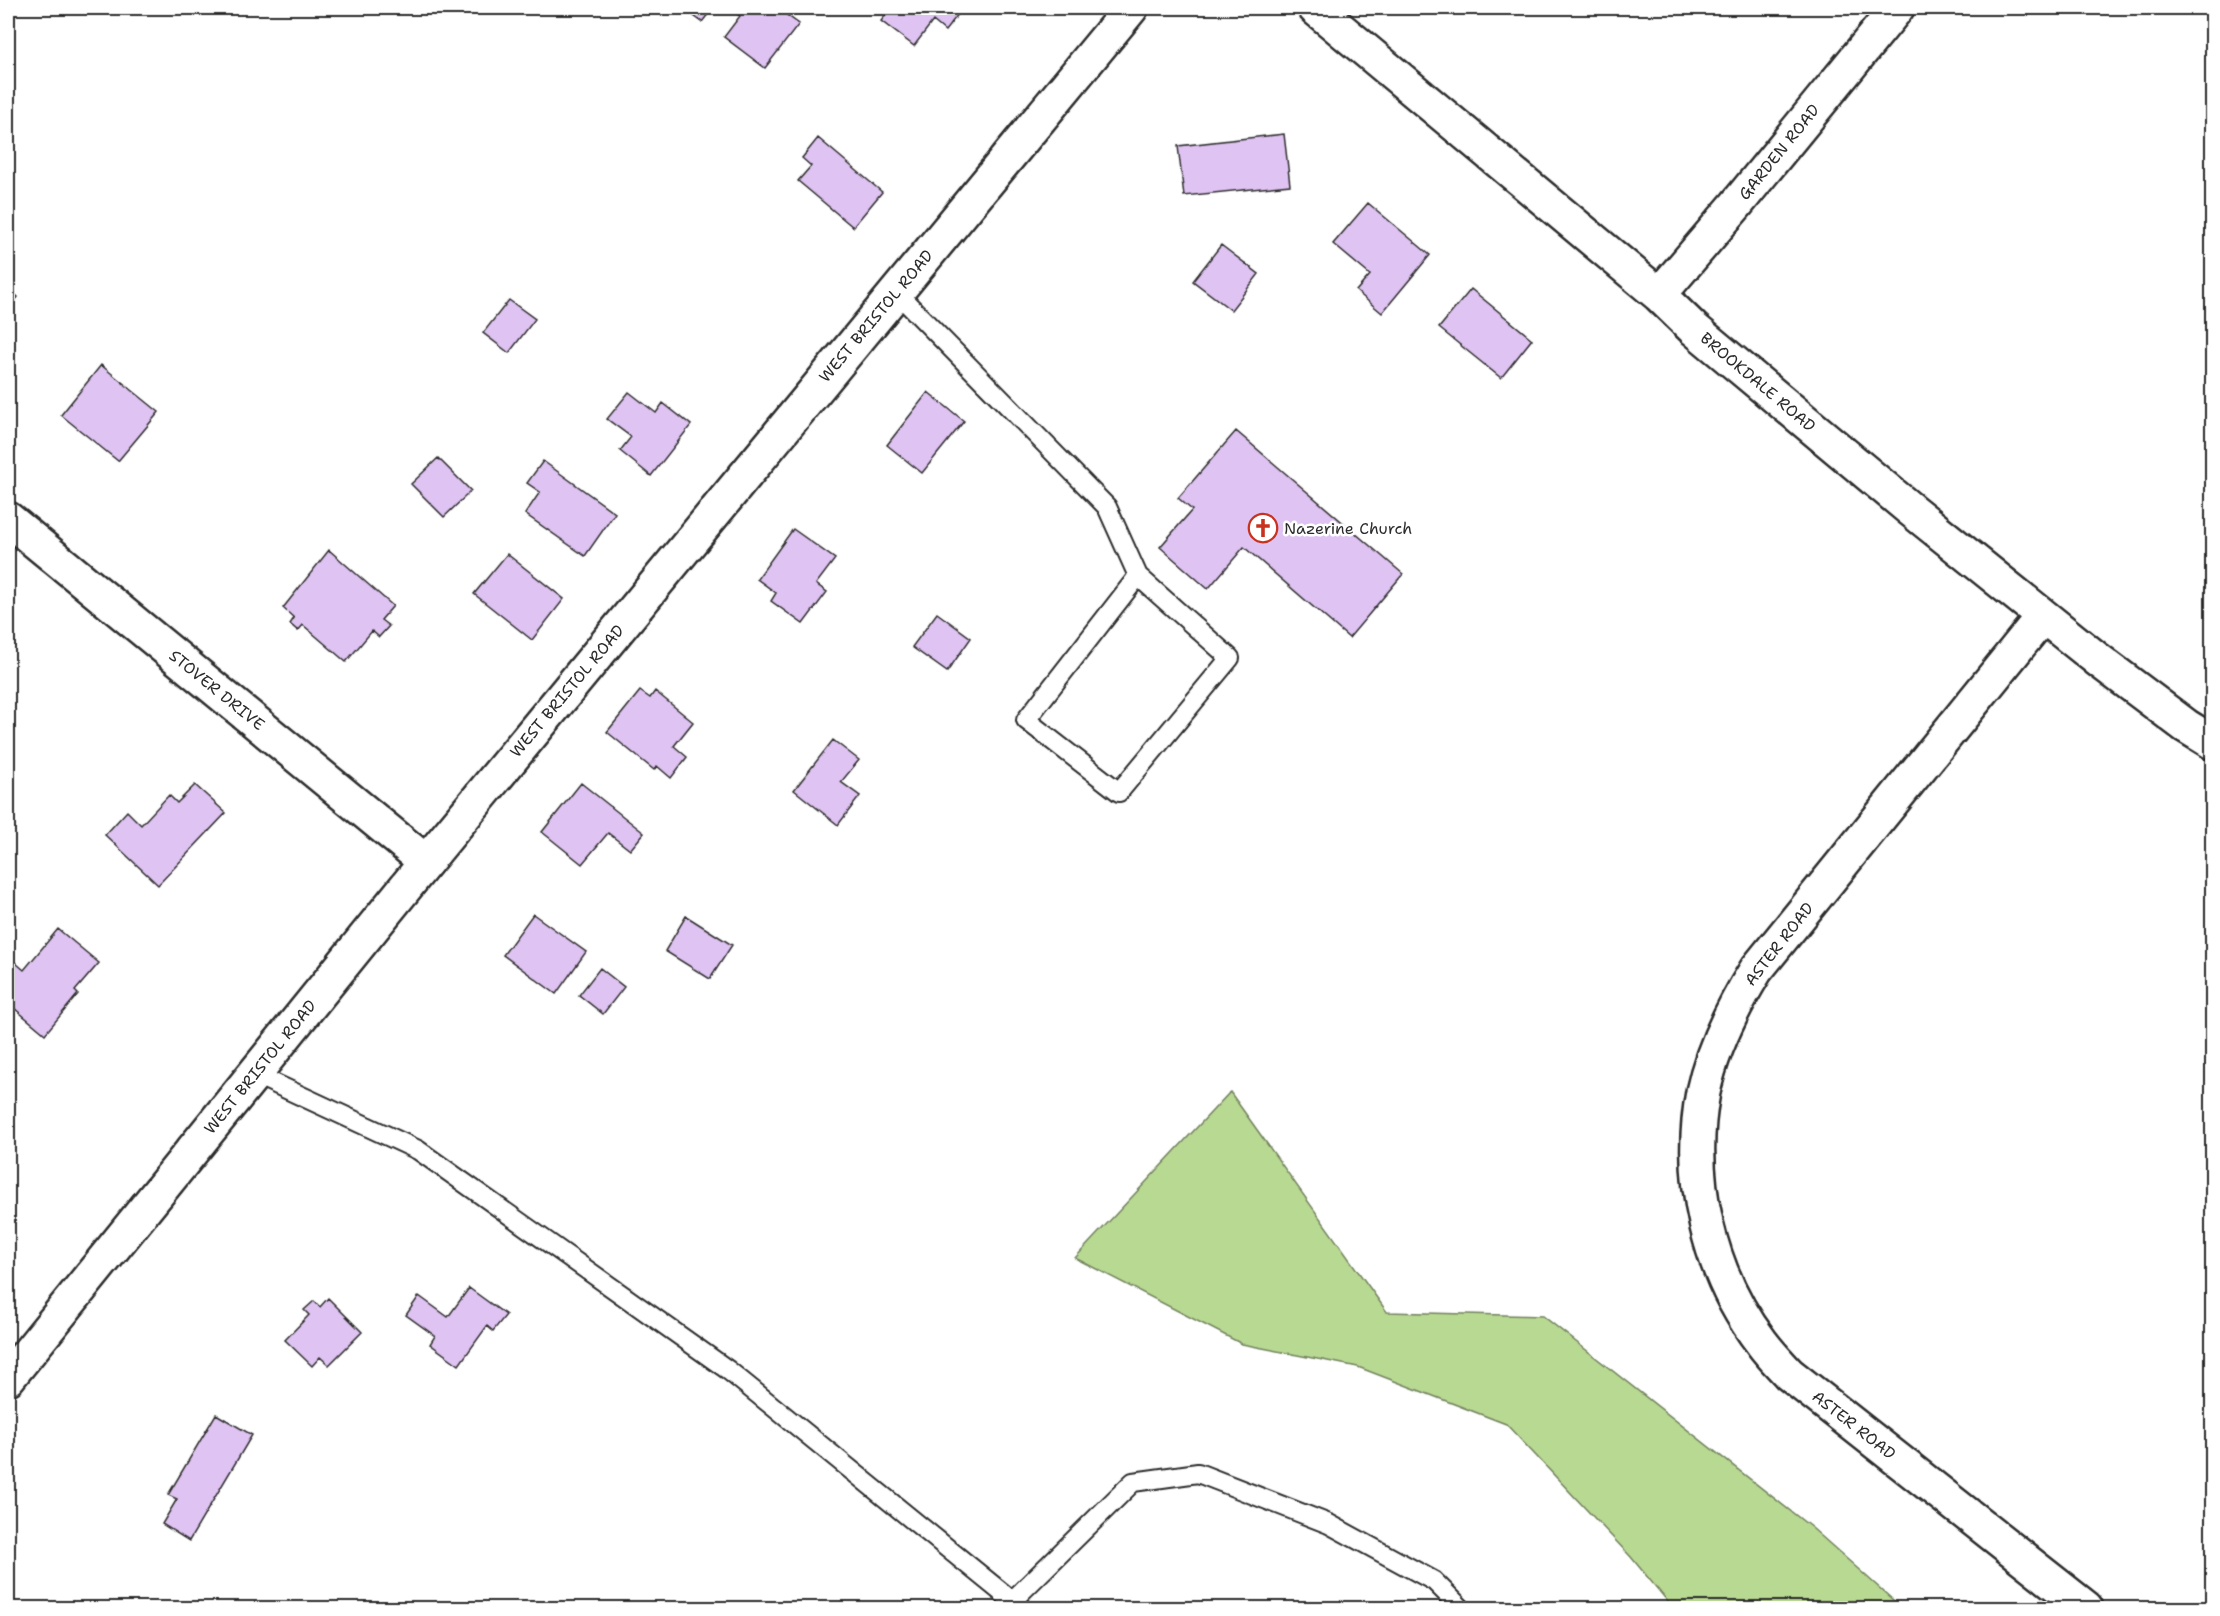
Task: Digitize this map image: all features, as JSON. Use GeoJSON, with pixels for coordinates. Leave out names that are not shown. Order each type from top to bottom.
{"type":"FeatureCollection","features":[{"type":"Feature","properties":{"kind":"street","name":"WEST BRISTOL ROAD"},"geometry":{"type":"LineString","coordinates":[[8,1378],[426,862],[1131,8]]}},
{"type":"Feature","properties":{"kind":"street","name":"BROOKDALE ROAD"},"geometry":{"type":"LineString","coordinates":[[1315,8],[1659,295],[1711,343],[1901,501],[2043,616],[2186,726],[2212,742]]}},
{"type":"Feature","properties":{"kind":"street","name":"GARDEN ROAD"},"geometry":{"type":"LineString","coordinates":[[1659,295],[1736,205],[1897,8]]}},
{"type":"Feature","properties":{"kind":"street","name":"STOVER DRIVE"},"geometry":{"type":"LineString","coordinates":[[8,519],[426,862]]}},
{"type":"Feature","properties":{"kind":"street","name":"ASTER ROAD"},"geometry":{"type":"LineString","coordinates":[[2043,616],[1756,970],[1742,993],[1718,1044],[1704,1090],[1698,1131],[1699,1192],[1712,1247],[1727,1287],[1761,1342],[1789,1374],[2086,1608]]}},
{"type":"Feature","properties":{"kind":"lane"},"geometry":{"type":"LineString","coordinates":[[896,292],[1107,507],[1138,576],[1230,658],[1119,792],[1026,720],[1138,576]]}},
{"type":"Feature","properties":{"kind":"lane"},"geometry":{"type":"LineString","coordinates":[[254,1074],[418,1150],[728,1370],[1017,1605],[1133,1482],[1198,1473],[1329,1524],[1434,1581],[1461,1608]]}},
{"type":"Feature","properties":{"kind":"green space"},"geometry":{"type":"Polygon","coordinates":[[[1230,1092],[1387,1312],[1543,1316],[1812,1528],[1902,1608],[1673,1608],[1631,1557],[1506,1424],[1358,1367],[1242,1344],[1075,1258],[1230,1092]]]}},
{"type":"Feature","properties":{"kind":"building"},"geometry":{"type":"Polygon","coordinates":[[[683,8],[713,8],[702,22],[683,8]]]}},
{"type":"Feature","properties":{"kind":"building"},"geometry":{"type":"Polygon","coordinates":[[[728,8],[777,8],[799,24],[765,68],[724,37],[740,16],[728,8]]]}},
{"type":"Feature","properties":{"kind":"building"},"geometry":{"type":"Polygon","coordinates":[[[891,8],[963,8],[945,31],[933,21],[914,46],[881,21],[891,8]]]}},
{"type":"Feature","properties":{"kind":"building"},"geometry":{"type":"Polygon","coordinates":[[[1284,134],[1290,185],[1184,196],[1178,146],[1284,134]]]}},
{"type":"Feature","properties":{"kind":"building"},"geometry":{"type":"Polygon","coordinates":[[[818,138],[882,192],[853,227],[798,181],[811,166],[802,158],[818,138]]]}},
{"type":"Feature","properties":{"kind":"building"},"geometry":{"type":"Polygon","coordinates":[[[1368,203],[1430,255],[1382,313],[1356,291],[1370,275],[1333,244],[1368,203]]]}},
{"type":"Feature","properties":{"kind":"building"},"geometry":{"type":"Polygon","coordinates":[[[1221,245],[1259,274],[1231,310],[1193,281],[1221,245]]]}},
{"type":"Feature","properties":{"kind":"building"},"geometry":{"type":"Polygon","coordinates":[[[8,288],[18,297],[8,309],[8,288]]]}},
{"type":"Feature","properties":{"kind":"building"},"geometry":{"type":"Polygon","coordinates":[[[1471,289],[1532,339],[1501,378],[1439,328],[1471,289]]]}},
{"type":"Feature","properties":{"kind":"building"},"geometry":{"type":"Polygon","coordinates":[[[509,300],[535,319],[509,353],[483,333],[509,300]]]}},
{"type":"Feature","properties":{"kind":"building"},"geometry":{"type":"Polygon","coordinates":[[[101,365],[159,412],[118,461],[61,415],[101,365]]]}},
{"type":"Feature","properties":{"kind":"building"},"geometry":{"type":"Polygon","coordinates":[[[629,392],[656,413],[663,403],[691,425],[651,476],[620,451],[631,437],[607,419],[629,392]]]}},
{"type":"Feature","properties":{"kind":"building"},"geometry":{"type":"Polygon","coordinates":[[[928,392],[964,421],[922,473],[887,445],[928,392]]]}},
{"type":"Feature","properties":{"kind":"building","name":"Nazerine Church"},"geometry":{"type":"Polygon","coordinates":[[[1236,431],[1403,574],[1349,638],[1244,547],[1208,589],[1160,547],[1192,510],[1178,498],[1236,431]]]}},
{"type":"Feature","properties":{"kind":"building"},"geometry":{"type":"Polygon","coordinates":[[[438,458],[471,491],[444,517],[411,484],[438,458]]]}},
{"type":"Feature","properties":{"kind":"building"},"geometry":{"type":"Polygon","coordinates":[[[543,461],[615,513],[585,556],[525,514],[540,492],[527,483],[543,461]]]}},
{"type":"Feature","properties":{"kind":"building"},"geometry":{"type":"Polygon","coordinates":[[[793,529],[835,559],[816,584],[827,592],[803,624],[771,601],[776,593],[757,579],[793,529]]]}},
{"type":"Feature","properties":{"kind":"building"},"geometry":{"type":"Polygon","coordinates":[[[329,550],[393,606],[381,620],[389,626],[379,637],[372,631],[346,662],[303,625],[298,631],[290,624],[294,618],[283,608],[329,550]]]}},
{"type":"Feature","properties":{"kind":"building"},"geometry":{"type":"Polygon","coordinates":[[[507,554],[564,599],[532,640],[474,594],[507,554]]]}},
{"type":"Feature","properties":{"kind":"building"},"geometry":{"type":"Polygon","coordinates":[[[937,613],[971,638],[947,672],[912,647],[937,613]]]}},
{"type":"Feature","properties":{"kind":"building"},"geometry":{"type":"Polygon","coordinates":[[[640,691],[650,698],[655,691],[693,722],[674,746],[687,757],[671,778],[657,766],[654,770],[607,732],[640,691]]]}},
{"type":"Feature","properties":{"kind":"building"},"geometry":{"type":"Polygon","coordinates":[[[833,740],[859,760],[841,782],[860,796],[838,825],[794,790],[833,740]]]}},
{"type":"Feature","properties":{"kind":"building"},"geometry":{"type":"Polygon","coordinates":[[[581,783],[644,833],[630,850],[608,833],[582,864],[542,832],[581,783]]]}},
{"type":"Feature","properties":{"kind":"building"},"geometry":{"type":"Polygon","coordinates":[[[195,785],[226,813],[158,885],[105,835],[127,811],[141,825],[169,795],[177,803],[195,785]]]}},
{"type":"Feature","properties":{"kind":"building"},"geometry":{"type":"Polygon","coordinates":[[[533,914],[586,952],[556,994],[503,955],[533,914]]]}},
{"type":"Feature","properties":{"kind":"building"},"geometry":{"type":"Polygon","coordinates":[[[686,916],[732,945],[710,979],[665,951],[686,916]]]}},
{"type":"Feature","properties":{"kind":"building"},"geometry":{"type":"Polygon","coordinates":[[[58,929],[99,963],[75,991],[78,994],[45,1034],[8,1003],[8,958],[24,970],[58,929]]]}},
{"type":"Feature","properties":{"kind":"building"},"geometry":{"type":"Polygon","coordinates":[[[600,968],[624,987],[603,1014],[579,995],[600,968]]]}},
{"type":"Feature","properties":{"kind":"building"},"geometry":{"type":"Polygon","coordinates":[[[469,1288],[506,1315],[493,1331],[487,1326],[459,1365],[430,1344],[435,1336],[406,1315],[419,1296],[448,1317],[469,1288]]]}},
{"type":"Feature","properties":{"kind":"building"},"geometry":{"type":"Polygon","coordinates":[[[328,1298],[362,1332],[329,1365],[320,1357],[312,1366],[285,1340],[309,1315],[304,1310],[314,1301],[320,1307],[328,1298]]]}},
{"type":"Feature","properties":{"kind":"building"},"geometry":{"type":"Polygon","coordinates":[[[216,1414],[252,1435],[189,1541],[162,1524],[177,1499],[168,1495],[216,1414]]]}},
{"type":"Feature","properties":{"kind":"building"},"geometry":{"type":"Polygon","coordinates":[[[66,1603],[74,1608],[62,1608],[66,1603]]]}},
{"type":"Feature","properties":{"kind":"place","name":"Nazerine Church"},"geometry":{"type":"Point","coordinates":[1263,528]}}]}
